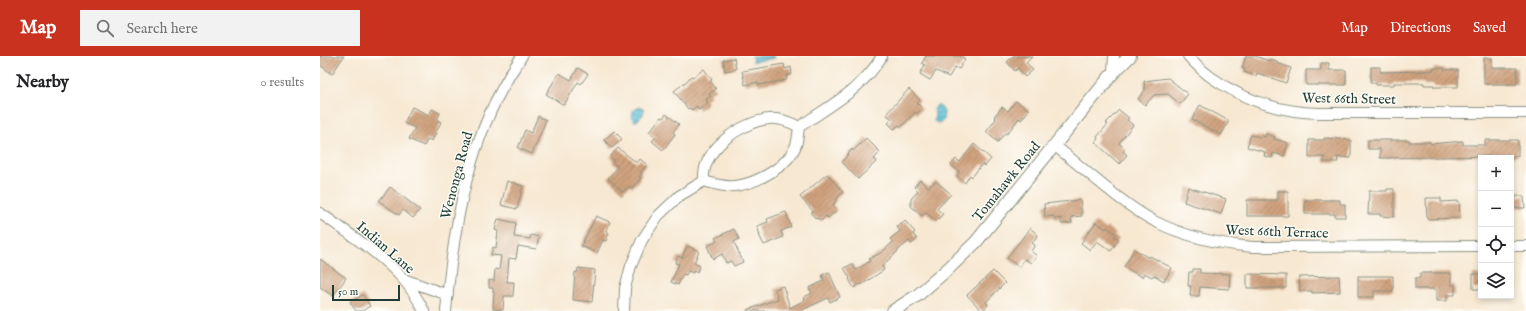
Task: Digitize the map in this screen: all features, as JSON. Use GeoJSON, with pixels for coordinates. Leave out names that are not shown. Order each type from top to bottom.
{"type":"FeatureCollection","features":[{"type":"Feature","properties":{"kind":"street","name":"Wenonga Road"},"geometry":{"type":"LineString","coordinates":[[446,311],[454,234],[470,166],[483,130],[499,95],[522,56]]}},
{"type":"Feature","properties":{"kind":"street"},"geometry":{"type":"LineString","coordinates":[[704,180],[718,185],[735,186],[754,181],[772,172],[788,160],[796,146],[799,127],[853,90],[873,69],[882,56]]}},
{"type":"Feature","properties":{"kind":"street"},"geometry":{"type":"LineString","coordinates":[[1113,73],[1114,56]]}},
{"type":"Feature","properties":{"kind":"street","name":"Tomahawk Road"},"geometry":{"type":"LineString","coordinates":[[893,311],[918,294],[949,268],[976,242],[1113,73],[1130,56]]}},
{"type":"Feature","properties":{"kind":"street","name":"West 66th Street"},"geometry":{"type":"LineString","coordinates":[[1188,56],[1210,76],[1232,90],[1257,102],[1285,110],[1303,113],[1526,113]]}},
{"type":"Feature","properties":{"kind":"street"},"geometry":{"type":"LineString","coordinates":[[704,180],[704,173],[712,153],[724,140],[744,126],[769,119],[788,122],[799,127]]}},
{"type":"Feature","properties":{"kind":"street","name":"West 66th Terrace"},"geometry":{"type":"LineString","coordinates":[[1054,145],[1115,193],[1154,220],[1183,233],[1208,241],[1253,247],[1478,246]]}},
{"type":"Feature","properties":{"kind":"street"},"geometry":{"type":"LineString","coordinates":[[624,311],[624,288],[642,240],[658,216],[679,196],[704,180]]}},
{"type":"Feature","properties":{"kind":"street","name":"Indian Lane"},"geometry":{"type":"LineString","coordinates":[[320,213],[357,239],[403,279],[415,294],[424,311]]}},
{"type":"Feature","properties":{"kind":"street"},"geometry":{"type":"LineString","coordinates":[[1514,246],[1526,246]]}},
{"type":"Feature","properties":{"kind":"street"},"geometry":{"type":"LineString","coordinates":[[403,279],[448,294]]}},
{"type":"Feature","properties":{"kind":"water"},"geometry":{"type":"Polygon","coordinates":[[[752,56],[773,56],[774,58],[753,62],[752,56]]]}},
{"type":"Feature","properties":{"kind":"water"},"geometry":{"type":"Polygon","coordinates":[[[937,105],[941,107],[944,112],[943,121],[938,123],[934,121],[934,109],[937,105]]]}},
{"type":"Feature","properties":{"kind":"water"},"geometry":{"type":"Polygon","coordinates":[[[639,107],[644,109],[643,115],[637,121],[634,121],[632,117],[633,111],[639,107]]]}},
{"type":"Feature","properties":{"kind":"building"},"geometry":{"type":"Polygon","coordinates":[[[320,56],[344,56],[332,74],[320,65],[320,56]]]}},
{"type":"Feature","properties":{"kind":"building"},"geometry":{"type":"Polygon","coordinates":[[[926,56],[960,56],[965,59],[959,69],[955,67],[949,77],[936,71],[930,80],[920,74],[925,65],[922,63],[926,56]]]}},
{"type":"Feature","properties":{"kind":"building"},"geometry":{"type":"Polygon","coordinates":[[[1013,56],[1032,56],[1026,62],[1033,70],[1025,77],[1018,68],[1015,71],[1007,62],[1013,56]]]}},
{"type":"Feature","properties":{"kind":"building"},"geometry":{"type":"Polygon","coordinates":[[[1246,56],[1255,56],[1269,61],[1270,59],[1291,68],[1286,83],[1257,73],[1256,76],[1244,72],[1245,69],[1242,68],[1246,56]]]}},
{"type":"Feature","properties":{"kind":"building"},"geometry":{"type":"Polygon","coordinates":[[[734,58],[736,69],[725,71],[723,60],[734,58]]]}},
{"type":"Feature","properties":{"kind":"building"},"geometry":{"type":"Polygon","coordinates":[[[1484,58],[1492,58],[1492,68],[1517,68],[1517,84],[1484,84],[1484,58]]]}},
{"type":"Feature","properties":{"kind":"building"},"geometry":{"type":"Polygon","coordinates":[[[1321,63],[1329,63],[1329,70],[1346,70],[1346,85],[1306,85],[1306,70],[1321,70],[1321,63]]]}},
{"type":"Feature","properties":{"kind":"building"},"geometry":{"type":"Polygon","coordinates":[[[784,64],[785,69],[791,67],[792,74],[786,76],[787,80],[758,85],[758,82],[745,85],[742,71],[784,64]]]}},
{"type":"Feature","properties":{"kind":"building"},"geometry":{"type":"Polygon","coordinates":[[[1371,67],[1380,67],[1380,72],[1424,71],[1434,70],[1434,68],[1458,70],[1458,87],[1434,87],[1434,85],[1424,85],[1424,83],[1394,83],[1394,85],[1376,85],[1376,83],[1371,83],[1371,67]]]}},
{"type":"Feature","properties":{"kind":"building"},"geometry":{"type":"Polygon","coordinates":[[[578,68],[588,74],[581,84],[578,82],[564,105],[546,94],[559,73],[571,80],[578,68]]]}},
{"type":"Feature","properties":{"kind":"building"},"geometry":{"type":"Polygon","coordinates":[[[704,69],[712,80],[710,81],[716,89],[709,94],[711,96],[706,100],[708,103],[699,110],[697,106],[692,110],[690,108],[688,109],[674,91],[691,76],[693,77],[704,69]]]}},
{"type":"Feature","properties":{"kind":"building"},"geometry":{"type":"Polygon","coordinates":[[[1168,78],[1188,94],[1180,104],[1168,94],[1154,95],[1145,105],[1138,99],[1145,90],[1144,81],[1168,78]]]}},
{"type":"Feature","properties":{"kind":"building"},"geometry":{"type":"Polygon","coordinates":[[[909,89],[920,100],[917,103],[922,108],[917,114],[915,112],[901,127],[899,125],[894,129],[888,123],[892,119],[886,114],[909,89]]]}},
{"type":"Feature","properties":{"kind":"building"},"geometry":{"type":"Polygon","coordinates":[[[1016,101],[1029,110],[1021,120],[1019,118],[1007,134],[1005,133],[998,142],[986,132],[996,119],[994,117],[1002,107],[1008,111],[1016,101]]]}},
{"type":"Feature","properties":{"kind":"building"},"geometry":{"type":"Polygon","coordinates":[[[1200,105],[1229,121],[1221,135],[1192,119],[1200,105]]]}},
{"type":"Feature","properties":{"kind":"building"},"geometry":{"type":"Polygon","coordinates":[[[412,107],[429,115],[432,109],[440,113],[437,120],[441,122],[432,141],[428,139],[424,146],[409,139],[415,128],[404,123],[412,107]]]}},
{"type":"Feature","properties":{"kind":"building"},"geometry":{"type":"Polygon","coordinates":[[[1119,110],[1129,118],[1127,120],[1133,125],[1119,143],[1125,149],[1123,151],[1127,155],[1119,164],[1095,142],[1098,139],[1097,137],[1108,124],[1106,123],[1119,110]]]}},
{"type":"Feature","properties":{"kind":"building"},"geometry":{"type":"Polygon","coordinates":[[[666,114],[679,124],[673,132],[675,134],[663,150],[652,141],[656,137],[649,132],[661,117],[663,118],[666,114]]]}},
{"type":"Feature","properties":{"kind":"building"},"geometry":{"type":"Polygon","coordinates":[[[538,116],[546,120],[532,154],[518,148],[525,130],[531,133],[538,116]]]}},
{"type":"Feature","properties":{"kind":"building"},"geometry":{"type":"Polygon","coordinates":[[[614,131],[622,139],[612,148],[604,140],[614,131]]]}},
{"type":"Feature","properties":{"kind":"building"},"geometry":{"type":"Polygon","coordinates":[[[1266,134],[1275,137],[1274,139],[1288,143],[1284,156],[1273,153],[1272,158],[1264,156],[1265,152],[1247,147],[1251,135],[1265,137],[1266,134]]]}},
{"type":"Feature","properties":{"kind":"building"},"geometry":{"type":"Polygon","coordinates":[[[866,138],[880,152],[874,159],[877,161],[858,179],[842,162],[852,149],[853,151],[866,138]]]}},
{"type":"Feature","properties":{"kind":"building"},"geometry":{"type":"Polygon","coordinates":[[[1324,138],[1351,140],[1351,158],[1337,157],[1338,162],[1323,162],[1325,157],[1309,157],[1309,140],[1324,140],[1324,138]]]}},
{"type":"Feature","properties":{"kind":"building"},"geometry":{"type":"Polygon","coordinates":[[[1368,140],[1409,140],[1409,142],[1430,142],[1431,144],[1463,141],[1463,145],[1485,145],[1485,140],[1518,140],[1518,156],[1478,155],[1478,156],[1380,158],[1380,149],[1368,149],[1368,140]]]}},
{"type":"Feature","properties":{"kind":"building"},"geometry":{"type":"Polygon","coordinates":[[[974,144],[991,159],[985,166],[982,164],[972,177],[970,175],[965,183],[957,176],[959,171],[951,165],[956,159],[960,162],[974,144]]]}},
{"type":"Feature","properties":{"kind":"building"},"geometry":{"type":"Polygon","coordinates":[[[618,148],[637,163],[640,159],[647,165],[640,172],[642,174],[639,177],[641,178],[632,188],[630,186],[623,192],[608,178],[618,167],[612,162],[614,160],[610,157],[618,148]]]}},
{"type":"Feature","properties":{"kind":"building"},"geometry":{"type":"Polygon","coordinates":[[[827,174],[843,192],[833,205],[837,210],[828,218],[826,216],[821,221],[818,218],[816,219],[811,213],[813,211],[800,197],[827,174]]]}},
{"type":"Feature","properties":{"kind":"building"},"geometry":{"type":"Polygon","coordinates":[[[920,180],[928,187],[936,181],[951,194],[937,209],[943,214],[936,221],[926,212],[922,216],[911,206],[911,199],[918,191],[914,187],[920,180]]]}},
{"type":"Feature","properties":{"kind":"building"},"geometry":{"type":"Polygon","coordinates":[[[507,181],[523,186],[517,209],[501,205],[507,181]]]}},
{"type":"Feature","properties":{"kind":"building"},"geometry":{"type":"Polygon","coordinates":[[[390,187],[420,210],[413,218],[403,210],[399,215],[379,201],[390,187]]]}},
{"type":"Feature","properties":{"kind":"building"},"geometry":{"type":"Polygon","coordinates":[[[1188,187],[1226,199],[1221,214],[1184,202],[1188,187]]]}},
{"type":"Feature","properties":{"kind":"building"},"geometry":{"type":"Polygon","coordinates":[[[1387,189],[1394,189],[1394,217],[1380,216],[1380,214],[1368,214],[1369,191],[1387,191],[1387,189]]]}},
{"type":"Feature","properties":{"kind":"building"},"geometry":{"type":"Polygon","coordinates":[[[1278,191],[1288,191],[1288,216],[1247,216],[1247,200],[1278,200],[1278,191]]]}},
{"type":"Feature","properties":{"kind":"building"},"geometry":{"type":"Polygon","coordinates":[[[1516,196],[1524,196],[1525,208],[1514,208],[1514,199],[1516,199],[1516,196]]]}},
{"type":"Feature","properties":{"kind":"building"},"geometry":{"type":"Polygon","coordinates":[[[1426,198],[1441,198],[1441,202],[1459,201],[1460,218],[1427,219],[1426,198]]]}},
{"type":"Feature","properties":{"kind":"building"},"geometry":{"type":"Polygon","coordinates":[[[1080,200],[1082,216],[1071,217],[1072,223],[1061,224],[1061,218],[1055,219],[1054,216],[1045,217],[1044,204],[1080,200]]]}},
{"type":"Feature","properties":{"kind":"building"},"geometry":{"type":"Polygon","coordinates":[[[1305,200],[1340,200],[1340,204],[1345,204],[1345,217],[1335,217],[1335,214],[1305,214],[1305,200]]]}},
{"type":"Feature","properties":{"kind":"building"},"geometry":{"type":"Polygon","coordinates":[[[786,212],[791,227],[781,231],[783,237],[764,245],[759,235],[757,226],[768,222],[767,219],[786,212]]]}},
{"type":"Feature","properties":{"kind":"building"},"geometry":{"type":"Polygon","coordinates":[[[596,216],[610,222],[606,231],[609,233],[606,241],[603,240],[597,253],[581,246],[596,216]]]}},
{"type":"Feature","properties":{"kind":"building"},"geometry":{"type":"Polygon","coordinates":[[[498,219],[516,223],[514,237],[530,239],[531,235],[539,237],[536,249],[518,246],[516,259],[509,258],[507,282],[514,282],[513,296],[504,296],[503,310],[493,309],[494,292],[493,288],[489,288],[489,280],[494,281],[495,269],[499,270],[501,256],[491,255],[493,247],[496,248],[498,231],[495,230],[498,219]]]}},
{"type":"Feature","properties":{"kind":"building"},"geometry":{"type":"Polygon","coordinates":[[[905,221],[915,232],[913,234],[917,239],[911,244],[909,241],[898,250],[882,266],[884,270],[854,288],[844,268],[852,264],[856,270],[870,261],[869,259],[882,252],[893,242],[890,239],[900,231],[897,227],[905,221]]]}},
{"type":"Feature","properties":{"kind":"building"},"geometry":{"type":"Polygon","coordinates":[[[1096,222],[1106,229],[1107,227],[1116,234],[1114,236],[1119,239],[1111,251],[1097,241],[1090,250],[1081,243],[1096,222]]]}},
{"type":"Feature","properties":{"kind":"building"},"geometry":{"type":"Polygon","coordinates":[[[1030,228],[1038,235],[1032,243],[1035,245],[1031,251],[1037,256],[1031,263],[1025,259],[1019,267],[1007,258],[1030,228]]]}},
{"type":"Feature","properties":{"kind":"building"},"geometry":{"type":"Polygon","coordinates":[[[734,229],[739,239],[734,242],[743,262],[734,266],[731,261],[726,263],[722,254],[713,259],[707,246],[717,241],[715,238],[734,229]]]}},
{"type":"Feature","properties":{"kind":"building"},"geometry":{"type":"Polygon","coordinates":[[[687,246],[699,251],[694,263],[700,266],[697,272],[694,270],[693,273],[688,271],[686,275],[683,274],[678,285],[671,282],[679,264],[675,263],[678,256],[682,258],[687,246]]]}},
{"type":"Feature","properties":{"kind":"building"},"geometry":{"type":"Polygon","coordinates":[[[1134,249],[1149,258],[1150,256],[1172,268],[1164,281],[1154,275],[1152,277],[1144,273],[1142,277],[1124,267],[1134,249]]]}},
{"type":"Feature","properties":{"kind":"building"},"geometry":{"type":"Polygon","coordinates":[[[320,259],[346,278],[333,296],[320,287],[320,259]]]}},
{"type":"Feature","properties":{"kind":"building"},"geometry":{"type":"Polygon","coordinates":[[[578,268],[595,270],[592,302],[573,300],[575,272],[577,273],[578,268]]]}},
{"type":"Feature","properties":{"kind":"building"},"geometry":{"type":"Polygon","coordinates":[[[1193,269],[1200,269],[1200,273],[1230,274],[1229,289],[1200,287],[1199,296],[1190,296],[1191,286],[1188,286],[1189,272],[1193,272],[1193,269]]]}},
{"type":"Feature","properties":{"kind":"building"},"geometry":{"type":"Polygon","coordinates":[[[993,271],[1005,283],[986,302],[988,305],[982,311],[967,295],[993,271]]]}},
{"type":"Feature","properties":{"kind":"building"},"geometry":{"type":"Polygon","coordinates":[[[829,272],[840,297],[830,302],[828,298],[800,311],[747,311],[778,299],[775,289],[783,286],[790,308],[805,300],[804,297],[812,293],[809,288],[824,281],[822,275],[829,272]]]}},
{"type":"Feature","properties":{"kind":"building"},"geometry":{"type":"Polygon","coordinates":[[[1420,273],[1451,273],[1451,285],[1455,285],[1455,295],[1447,295],[1447,301],[1436,301],[1436,289],[1415,289],[1415,278],[1420,278],[1420,273]]]}},
{"type":"Feature","properties":{"kind":"building"},"geometry":{"type":"Polygon","coordinates":[[[1247,274],[1286,275],[1286,288],[1247,288],[1247,274]]]}},
{"type":"Feature","properties":{"kind":"building"},"geometry":{"type":"Polygon","coordinates":[[[1473,274],[1478,274],[1478,289],[1473,289],[1473,274]]]}},
{"type":"Feature","properties":{"kind":"building"},"geometry":{"type":"Polygon","coordinates":[[[1339,276],[1340,292],[1312,293],[1312,291],[1300,291],[1299,277],[1339,276]]]}},
{"type":"Feature","properties":{"kind":"building"},"geometry":{"type":"Polygon","coordinates":[[[1358,276],[1393,276],[1393,291],[1374,291],[1374,297],[1358,297],[1358,276]]]}},
{"type":"Feature","properties":{"kind":"building"},"geometry":{"type":"Polygon","coordinates":[[[363,295],[370,306],[362,311],[356,311],[350,302],[363,295]]]}}]}
